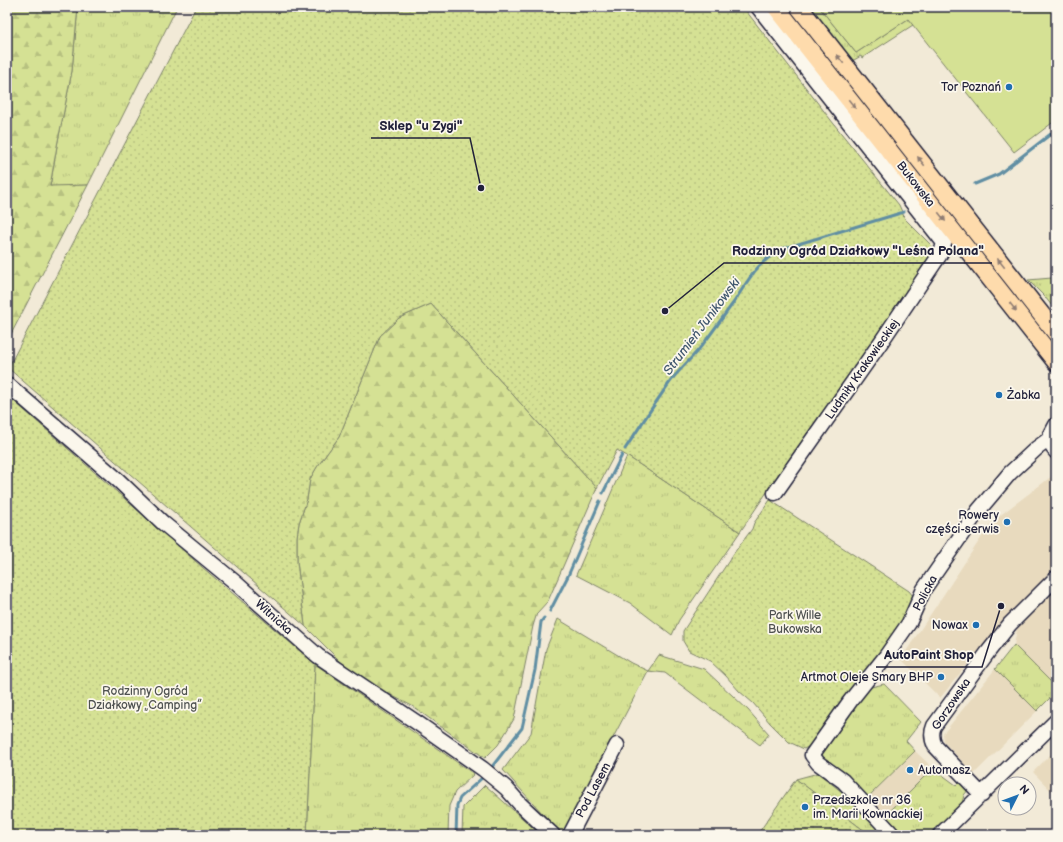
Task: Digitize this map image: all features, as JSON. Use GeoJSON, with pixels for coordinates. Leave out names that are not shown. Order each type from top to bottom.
{"type":"FeatureCollection","features":[{"type":"Feature","properties":{"kind":"main road","name":"Bukowska"},"geometry":{"type":"LineString","coordinates":[[776,7],[1056,362]]}},
{"type":"Feature","properties":{"kind":"main road","name":"Bukowska"},"geometry":{"type":"LineString","coordinates":[[799,7],[1056,333]]}},
{"type":"Feature","properties":{"kind":"street","name":"Ludmiły Krakowieckiej"},"geometry":{"type":"LineString","coordinates":[[758,7],[944,243],[939,256],[890,329],[775,493]]}},
{"type":"Feature","properties":{"kind":"street","name":"Witnicka"},"geometry":{"type":"LineString","coordinates":[[7,384],[118,480],[163,523],[236,583],[318,656],[413,719],[483,769],[506,788],[552,835]]}},
{"type":"Feature","properties":{"kind":"street","name":"Policka"},"geometry":{"type":"LineString","coordinates":[[893,835],[843,781],[818,763],[812,755],[909,623],[924,589],[978,511],[1010,473],[1037,448],[1054,437]]}},
{"type":"Feature","properties":{"kind":"street","name":"Gorzowska"},"geometry":{"type":"LineString","coordinates":[[982,795],[935,746],[931,734],[932,730],[1014,619],[1056,578]]}},
{"type":"Feature","properties":{"kind":"street"},"geometry":{"type":"LineString","coordinates":[[940,835],[1056,721]]}},
{"type":"Feature","properties":{"kind":"street","name":"Pod Lasem"},"geometry":{"type":"LineString","coordinates":[[570,835],[617,745]]}},
{"type":"Feature","properties":{"kind":"shaded area"},"geometry":{"type":"Polygon","coordinates":[[[1056,473],[1056,571],[997,628],[940,698],[901,659],[989,526],[1002,514],[1056,473]]]}},
{"type":"Feature","properties":{"kind":"shaded area"},"geometry":{"type":"Polygon","coordinates":[[[1056,586],[1056,687],[1014,645],[1018,624],[1056,586]]]}},
{"type":"Feature","properties":{"kind":"shaded area"},"geometry":{"type":"Polygon","coordinates":[[[995,669],[1037,711],[974,774],[944,742],[943,734],[995,669]]]}},
{"type":"Feature","properties":{"kind":"shaded area"},"geometry":{"type":"Polygon","coordinates":[[[1056,749],[1056,796],[1037,776],[1033,772],[1056,749]]]}},
{"type":"Feature","properties":{"kind":"shaded area"},"geometry":{"type":"Polygon","coordinates":[[[915,751],[933,768],[885,816],[867,798],[915,751]]]}},
{"type":"Feature","properties":{"kind":"green space"},"geometry":{"type":"Polygon","coordinates":[[[7,7],[78,7],[72,71],[50,186],[88,185],[7,342],[7,7]]]}},
{"type":"Feature","properties":{"kind":"green space"},"geometry":{"type":"Polygon","coordinates":[[[78,7],[177,7],[88,185],[50,187],[72,71],[78,7]]]}},
{"type":"Feature","properties":{"kind":"green space"},"geometry":{"type":"Polygon","coordinates":[[[196,7],[743,7],[899,205],[905,219],[936,250],[792,455],[740,532],[617,450],[597,488],[431,304],[399,318],[380,336],[339,437],[310,479],[307,499],[299,523],[297,537],[297,562],[305,626],[8,368],[196,7]]]}},
{"type":"Feature","properties":{"kind":"green space"},"geometry":{"type":"Polygon","coordinates":[[[808,7],[819,7],[856,53],[908,19],[913,25],[862,58],[861,56],[851,60],[808,7]]]}},
{"type":"Feature","properties":{"kind":"green space","name":"Tor Poznań"},"geometry":{"type":"Polygon","coordinates":[[[819,7],[1056,7],[1056,120],[1014,152],[908,19],[856,53],[819,7]]]}},
{"type":"Feature","properties":{"kind":"green space"},"geometry":{"type":"Polygon","coordinates":[[[856,91],[996,268],[994,270],[854,93],[856,91]]]}},
{"type":"Feature","properties":{"kind":"green space"},"geometry":{"type":"Polygon","coordinates":[[[1056,274],[1056,311],[1045,297],[1028,280],[1052,278],[1056,274]]]}},
{"type":"Feature","properties":{"kind":"green space"},"geometry":{"type":"Polygon","coordinates":[[[431,304],[597,488],[548,601],[537,613],[514,719],[498,745],[485,758],[412,706],[356,677],[305,626],[297,562],[297,537],[299,523],[307,499],[310,479],[339,437],[380,336],[399,318],[431,304]]]}},
{"type":"Feature","properties":{"kind":"green space","name":"Rodzinny Ogród Działkowy „Camping”"},"geometry":{"type":"Polygon","coordinates":[[[7,395],[202,567],[315,664],[307,835],[7,835],[7,395]]]}},
{"type":"Feature","properties":{"kind":"green space"},"geometry":{"type":"Polygon","coordinates":[[[627,456],[740,532],[679,620],[672,635],[630,603],[576,575],[627,456]]]}},
{"type":"Feature","properties":{"kind":"green space","name":"Park Wille Bukowska"},"geometry":{"type":"Polygon","coordinates":[[[770,500],[909,591],[913,596],[908,613],[817,742],[804,749],[789,742],[726,676],[710,661],[689,651],[683,641],[683,631],[770,500]]]}},
{"type":"Feature","properties":{"kind":"green space"},"geometry":{"type":"Polygon","coordinates":[[[558,619],[631,663],[648,671],[562,835],[503,770],[531,733],[546,649],[558,619]]]}},
{"type":"Feature","properties":{"kind":"green space"},"geometry":{"type":"Polygon","coordinates":[[[1014,645],[1056,687],[1056,692],[1037,711],[995,669],[1014,645]]]}},
{"type":"Feature","properties":{"kind":"green space"},"geometry":{"type":"Polygon","coordinates":[[[659,655],[704,669],[748,710],[769,734],[760,745],[665,673],[648,671],[659,655]]]}},
{"type":"Feature","properties":{"kind":"green space"},"geometry":{"type":"Polygon","coordinates":[[[315,664],[474,774],[455,792],[449,806],[448,835],[307,835],[315,664]]]}},
{"type":"Feature","properties":{"kind":"green space"},"geometry":{"type":"Polygon","coordinates":[[[884,684],[921,722],[906,741],[915,751],[867,798],[847,774],[824,759],[821,750],[867,688],[884,684]]]}},
{"type":"Feature","properties":{"kind":"green space"},"geometry":{"type":"Polygon","coordinates":[[[933,768],[956,785],[961,780],[969,789],[964,795],[962,803],[928,835],[904,835],[885,816],[933,768]]]}},
{"type":"Feature","properties":{"kind":"green space"},"geometry":{"type":"Polygon","coordinates":[[[818,773],[842,792],[884,835],[870,835],[796,779],[818,773]]]}},
{"type":"Feature","properties":{"kind":"green space","name":"Przedszkole nr 36 im. Marii Kownackiej"},"geometry":{"type":"Polygon","coordinates":[[[796,779],[870,835],[757,835],[796,779]]]}},
{"type":"Feature","properties":{"kind":"green space"},"geometry":{"type":"Polygon","coordinates":[[[485,785],[541,835],[462,835],[463,807],[485,785]]]}},
{"type":"Feature","properties":{"kind":"waterway","name":"Strumień Junikowski"},"geometry":{"type":"LineString","coordinates":[[975,184],[999,174],[1056,130]]}},
{"type":"Feature","properties":{"kind":"waterway","name":"Strumień Junikowski"},"geometry":{"type":"LineString","coordinates":[[625,449],[673,378],[703,344],[734,302],[755,270],[768,258],[785,248],[904,212]]}},
{"type":"Feature","properties":{"kind":"waterway","name":"Strumień Junikowski"},"geometry":{"type":"LineString","coordinates":[[603,493],[622,455]]}},
{"type":"Feature","properties":{"kind":"waterway","name":"Strumień Junikowski"},"geometry":{"type":"LineString","coordinates":[[550,611],[568,576],[600,501]]}},
{"type":"Feature","properties":{"kind":"waterway","name":"Strumień Junikowski"},"geometry":{"type":"LineString","coordinates":[[491,768],[522,728],[535,670],[541,622],[544,618]]}},
{"type":"Feature","properties":{"kind":"waterway","name":"Strumień Junikowski"},"geometry":{"type":"LineString","coordinates":[[456,835],[457,805],[460,798],[483,777]]}},
{"type":"Feature","properties":{"kind":"place","name":"Tor Poznań"},"geometry":{"type":"Point","coordinates":[1009,87]}},
{"type":"Feature","properties":{"kind":"place","name":"Sklep \"u Zygi\""},"geometry":{"type":"Point","coordinates":[481,188]}},
{"type":"Feature","properties":{"kind":"place","name":"Rodzinny Ogród Działkowy \"Leśna Polana\""},"geometry":{"type":"Point","coordinates":[665,311]}},
{"type":"Feature","properties":{"kind":"place","name":"Żabka"},"geometry":{"type":"Point","coordinates":[999,395]}},
{"type":"Feature","properties":{"kind":"place","name":"Rowery części-serwis"},"geometry":{"type":"Point","coordinates":[1007,522]}},
{"type":"Feature","properties":{"kind":"place","name":"AutoPaint Shop"},"geometry":{"type":"Point","coordinates":[1001,606]}},
{"type":"Feature","properties":{"kind":"place","name":"Nowax"},"geometry":{"type":"Point","coordinates":[976,625]}},
{"type":"Feature","properties":{"kind":"place","name":"Artmot Oleje Smary BHP"},"geometry":{"type":"Point","coordinates":[941,677]}},
{"type":"Feature","properties":{"kind":"place","name":"Automasz"},"geometry":{"type":"Point","coordinates":[910,770]}},
{"type":"Feature","properties":{"kind":"place","name":"Przedszkole nr 36 im. Marii Kownackiej"},"geometry":{"type":"Point","coordinates":[805,807]}}]}
